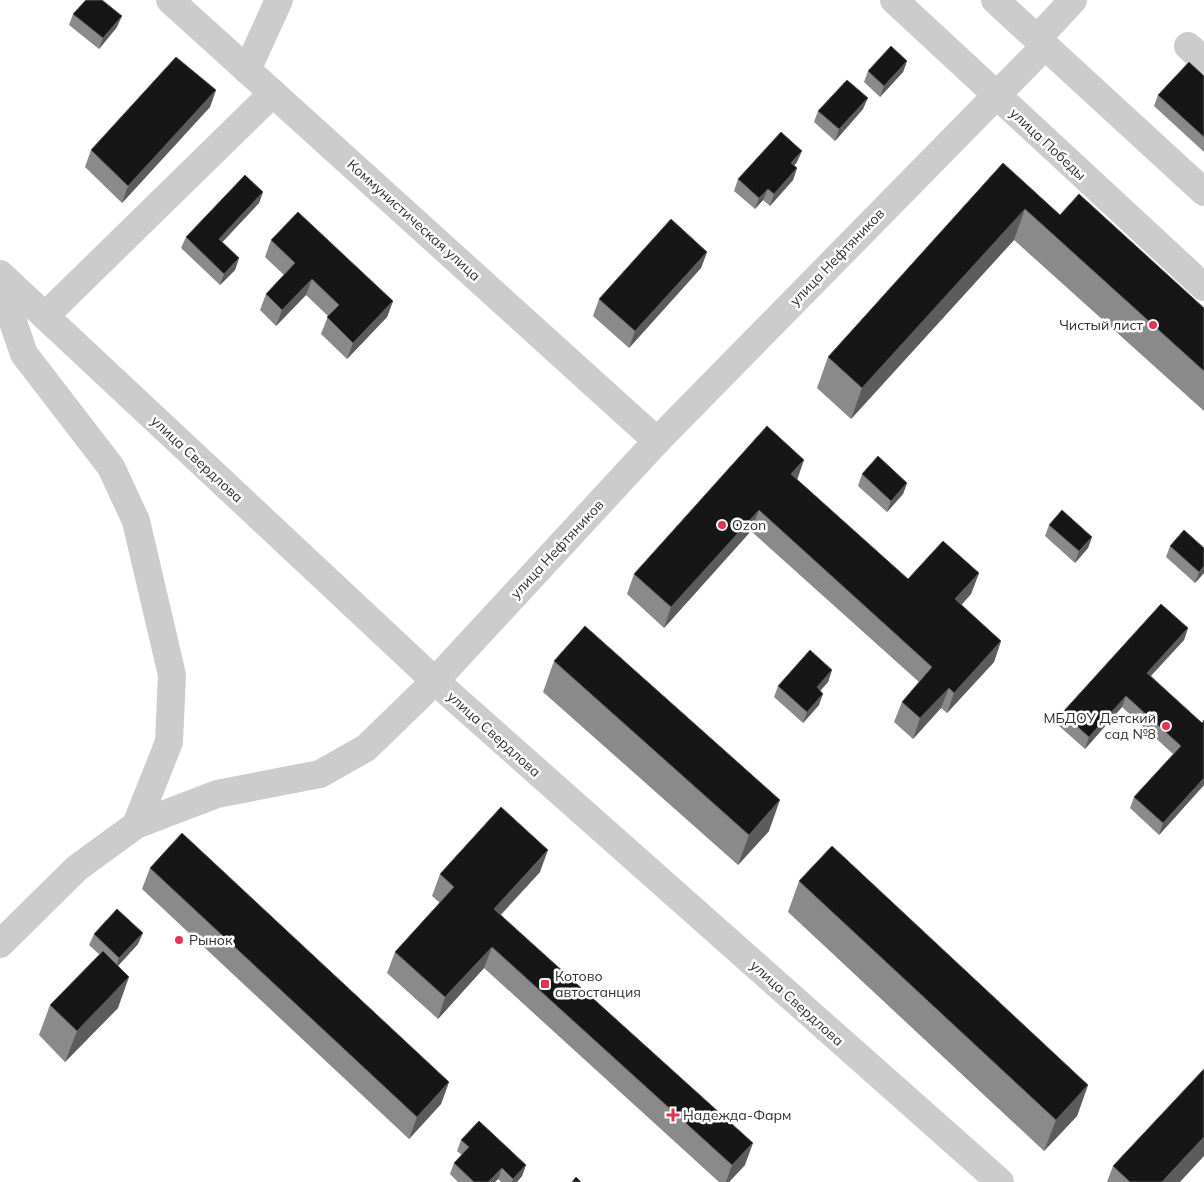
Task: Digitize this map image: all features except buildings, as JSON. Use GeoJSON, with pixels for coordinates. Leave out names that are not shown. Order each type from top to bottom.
{"type":"FeatureCollection","features":[{"type":"Feature","properties":{"kind":"street","name":"Коммунистическая улица"},"geometry":{"type":"LineString","coordinates":[[170,0],[657,441]]}},
{"type":"Feature","properties":{"kind":"street"},"geometry":{"type":"LineString","coordinates":[[247,70],[279,0]]}},
{"type":"Feature","properties":{"kind":"street","name":"улица Победы"},"geometry":{"type":"LineString","coordinates":[[894,0],[1204,287]]}},
{"type":"Feature","properties":{"kind":"street"},"geometry":{"type":"LineString","coordinates":[[995,0],[1204,192]]}},
{"type":"Feature","properties":{"kind":"street","name":"улица Нефтяников"},"geometry":{"type":"LineString","coordinates":[[0,944],[77,868],[136,825],[217,794],[320,774],[366,748],[435,681],[657,441],[996,96],[1073,0]]}},
{"type":"Feature","properties":{"kind":"street"},"geometry":{"type":"LineString","coordinates":[[45,316],[273,93]]}},
{"type":"Feature","properties":{"kind":"street","name":"улица Свердлова"},"geometry":{"type":"LineString","coordinates":[[0,274],[435,681],[1000,1182]]}},
{"type":"Feature","properties":{"kind":"street"},"geometry":{"type":"LineString","coordinates":[[0,284],[24,354],[111,467],[136,521],[172,675],[169,742],[136,825]]}},
{"type":"Feature","properties":{"kind":"place","name":"Чистый лист"},"geometry":{"type":"Point","coordinates":[1153,325]}},
{"type":"Feature","properties":{"kind":"place","name":"Ozon"},"geometry":{"type":"Point","coordinates":[722,525]}},
{"type":"Feature","properties":{"kind":"place","name":"МБДОУ Детский сад №8"},"geometry":{"type":"Point","coordinates":[1166,726]}},
{"type":"Feature","properties":{"kind":"place","name":"Рынок"},"geometry":{"type":"Point","coordinates":[179,940]}},
{"type":"Feature","properties":{"kind":"place","name":"Котово автостанция"},"geometry":{"type":"Point","coordinates":[545,984]}},
{"type":"Feature","properties":{"kind":"place","name":"Надежда-Фарм"},"geometry":{"type":"Point","coordinates":[673,1115]}}]}
